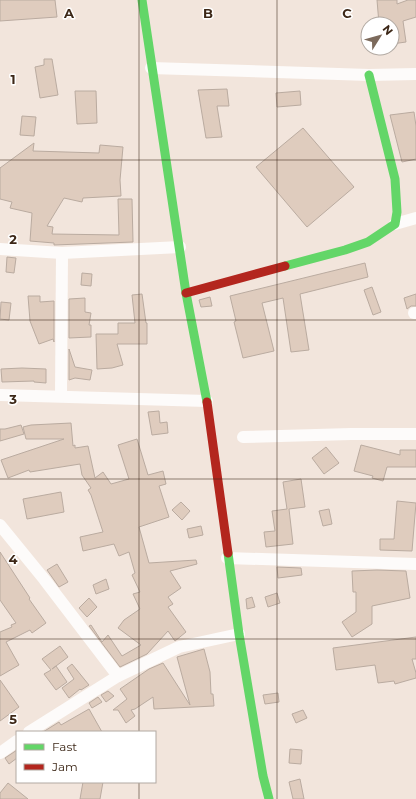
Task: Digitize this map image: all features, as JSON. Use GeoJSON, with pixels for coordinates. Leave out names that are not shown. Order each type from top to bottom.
{"type":"FeatureCollection","features":[{"type":"Feature","properties":{"kind":"main road"},"geometry":{"type":"LineString","coordinates":[[142,0],[186,293],[207,400],[239,634],[269,799]]}},
{"type":"Feature","properties":{"kind":"main road"},"geometry":{"type":"LineString","coordinates":[[186,293],[346,250],[368,242],[395,224],[397,212],[394,179],[369,75]]}},
{"type":"Feature","properties":{"kind":"street"},"geometry":{"type":"LineString","coordinates":[[151,68],[369,75],[416,74]]}},
{"type":"Feature","properties":{"kind":"street"},"geometry":{"type":"LineString","coordinates":[[395,224],[416,218]]}},
{"type":"Feature","properties":{"kind":"street"},"geometry":{"type":"LineString","coordinates":[[0,250],[62,253],[180,247]]}},
{"type":"Feature","properties":{"kind":"street"},"geometry":{"type":"LineString","coordinates":[[61,396],[62,253]]}},
{"type":"Feature","properties":{"kind":"street"},"geometry":{"type":"LineString","coordinates":[[0,394],[207,400]]}},
{"type":"Feature","properties":{"kind":"street"},"geometry":{"type":"LineString","coordinates":[[243,437],[416,434]]}},
{"type":"Feature","properties":{"kind":"street"},"geometry":{"type":"LineString","coordinates":[[0,525],[44,579],[118,676]]}},
{"type":"Feature","properties":{"kind":"street"},"geometry":{"type":"LineString","coordinates":[[228,558],[416,564]]}},
{"type":"Feature","properties":{"kind":"street"},"geometry":{"type":"LineString","coordinates":[[31,731],[118,676],[178,648],[239,634]]}},
{"type":"Feature","properties":{"kind":"street"},"geometry":{"type":"LineString","coordinates":[[0,753],[16,742]]}},
{"type":"Feature","properties":{"kind":"building"},"geometry":{"type":"Polygon","coordinates":[[[0,0],[55,0],[57,17],[0,21],[0,0]]]}},
{"type":"Feature","properties":{"kind":"building"},"geometry":{"type":"Polygon","coordinates":[[[377,0],[397,0],[397,4],[408,0],[416,0],[416,17],[403,21],[406,42],[400,43],[400,16],[378,16],[377,0]]]}},
{"type":"Feature","properties":{"kind":"building"},"geometry":{"type":"Polygon","coordinates":[[[44,59],[52,59],[58,95],[40,98],[35,67],[44,65],[44,59]]]}},
{"type":"Feature","properties":{"kind":"building"},"geometry":{"type":"Polygon","coordinates":[[[227,89],[229,106],[217,106],[222,137],[206,138],[198,90],[227,89]]]}},
{"type":"Feature","properties":{"kind":"building"},"geometry":{"type":"Polygon","coordinates":[[[75,91],[96,91],[97,123],[77,124],[75,91]]]}},
{"type":"Feature","properties":{"kind":"building"},"geometry":{"type":"Polygon","coordinates":[[[300,91],[301,105],[277,107],[276,93],[300,91]]]}},
{"type":"Feature","properties":{"kind":"building"},"geometry":{"type":"Polygon","coordinates":[[[414,112],[416,126],[416,159],[402,162],[390,115],[414,112]]]}},
{"type":"Feature","properties":{"kind":"building"},"geometry":{"type":"Polygon","coordinates":[[[22,116],[36,117],[34,136],[20,135],[22,116]]]}},
{"type":"Feature","properties":{"kind":"building"},"geometry":{"type":"Polygon","coordinates":[[[303,128],[354,187],[307,227],[256,167],[303,128]]]}},
{"type":"Feature","properties":{"kind":"building"},"geometry":{"type":"Polygon","coordinates":[[[34,143],[33,151],[99,153],[100,145],[123,147],[120,180],[121,196],[83,198],[82,202],[64,198],[47,226],[53,227],[52,234],[119,235],[118,199],[132,199],[133,242],[54,245],[54,243],[30,241],[32,213],[10,208],[12,202],[0,199],[0,168],[34,143]]]}},
{"type":"Feature","properties":{"kind":"building"},"geometry":{"type":"Polygon","coordinates":[[[7,257],[16,258],[14,273],[6,272],[7,257]]]}},
{"type":"Feature","properties":{"kind":"building"},"geometry":{"type":"Polygon","coordinates":[[[365,263],[368,277],[300,294],[309,350],[291,352],[283,298],[262,303],[274,351],[243,358],[234,322],[236,321],[230,296],[365,263]]]}},
{"type":"Feature","properties":{"kind":"building"},"geometry":{"type":"Polygon","coordinates":[[[82,273],[92,274],[91,286],[81,285],[82,273]]]}},
{"type":"Feature","properties":{"kind":"building"},"geometry":{"type":"Polygon","coordinates":[[[372,287],[381,312],[373,315],[364,290],[372,287]]]}},
{"type":"Feature","properties":{"kind":"building"},"geometry":{"type":"Polygon","coordinates":[[[142,294],[147,323],[147,344],[117,344],[123,365],[112,368],[97,369],[96,334],[118,334],[118,323],[135,323],[132,295],[142,294]]]}},
{"type":"Feature","properties":{"kind":"building"},"geometry":{"type":"Polygon","coordinates":[[[416,294],[416,306],[411,306],[407,309],[404,298],[416,294]]]}},
{"type":"Feature","properties":{"kind":"building"},"geometry":{"type":"Polygon","coordinates":[[[28,296],[40,296],[40,302],[54,301],[54,342],[53,339],[39,344],[30,321],[28,296]]]}},
{"type":"Feature","properties":{"kind":"building"},"geometry":{"type":"Polygon","coordinates":[[[210,297],[212,306],[201,307],[199,300],[210,297]]]}},
{"type":"Feature","properties":{"kind":"building"},"geometry":{"type":"Polygon","coordinates":[[[85,298],[85,312],[91,313],[89,325],[91,325],[91,337],[69,338],[69,299],[85,298]]]}},
{"type":"Feature","properties":{"kind":"building"},"geometry":{"type":"Polygon","coordinates":[[[1,302],[11,303],[9,320],[0,319],[1,302]]]}},
{"type":"Feature","properties":{"kind":"building"},"geometry":{"type":"Polygon","coordinates":[[[69,349],[75,367],[92,370],[90,380],[75,378],[69,380],[69,349]]]}},
{"type":"Feature","properties":{"kind":"building"},"geometry":{"type":"Polygon","coordinates":[[[1,369],[46,369],[46,383],[34,381],[2,382],[1,369]]]}},
{"type":"Feature","properties":{"kind":"building"},"geometry":{"type":"Polygon","coordinates":[[[159,411],[160,423],[167,422],[168,433],[152,435],[148,412],[159,411]]]}},
{"type":"Feature","properties":{"kind":"building"},"geometry":{"type":"Polygon","coordinates":[[[71,423],[73,446],[75,445],[75,448],[88,446],[95,478],[103,472],[111,484],[129,479],[118,445],[137,439],[148,475],[163,471],[166,484],[159,486],[169,517],[139,527],[149,563],[196,560],[197,564],[170,571],[181,588],[168,597],[173,604],[168,607],[186,632],[175,641],[168,631],[147,654],[120,667],[89,626],[91,625],[102,642],[108,635],[122,656],[141,645],[118,628],[124,620],[140,609],[133,594],[140,592],[132,575],[135,573],[129,552],[119,556],[114,544],[83,551],[80,537],[103,532],[88,490],[91,488],[82,475],[80,464],[30,472],[29,470],[8,478],[1,460],[64,439],[26,439],[23,427],[31,425],[71,423]]]}},
{"type":"Feature","properties":{"kind":"building"},"geometry":{"type":"Polygon","coordinates":[[[21,425],[24,434],[0,441],[0,429],[21,425]]]}},
{"type":"Feature","properties":{"kind":"building"},"geometry":{"type":"Polygon","coordinates":[[[361,445],[400,455],[400,450],[416,450],[416,467],[387,467],[383,481],[372,478],[373,476],[354,471],[361,445]]]}},
{"type":"Feature","properties":{"kind":"building"},"geometry":{"type":"Polygon","coordinates":[[[326,447],[339,463],[324,474],[312,458],[326,447]]]}},
{"type":"Feature","properties":{"kind":"building"},"geometry":{"type":"Polygon","coordinates":[[[301,479],[305,507],[289,509],[293,544],[266,547],[264,532],[275,531],[272,511],[287,509],[283,482],[301,479]]]}},
{"type":"Feature","properties":{"kind":"building"},"geometry":{"type":"Polygon","coordinates":[[[61,492],[64,512],[27,519],[23,499],[61,492]]]}},
{"type":"Feature","properties":{"kind":"building"},"geometry":{"type":"Polygon","coordinates":[[[397,501],[416,503],[412,551],[380,550],[380,539],[394,539],[397,501]]]}},
{"type":"Feature","properties":{"kind":"building"},"geometry":{"type":"Polygon","coordinates":[[[181,502],[190,511],[182,520],[172,510],[181,502]]]}},
{"type":"Feature","properties":{"kind":"building"},"geometry":{"type":"Polygon","coordinates":[[[329,509],[332,524],[323,526],[319,511],[329,509]]]}},
{"type":"Feature","properties":{"kind":"building"},"geometry":{"type":"Polygon","coordinates":[[[201,526],[203,535],[189,538],[187,529],[201,526]]]}},
{"type":"Feature","properties":{"kind":"building"},"geometry":{"type":"Polygon","coordinates":[[[0,552],[30,598],[29,599],[46,623],[32,633],[30,630],[6,642],[19,665],[0,676],[0,632],[12,627],[11,625],[16,623],[0,600],[0,552]]]}},
{"type":"Feature","properties":{"kind":"building"},"geometry":{"type":"Polygon","coordinates":[[[57,564],[68,582],[59,587],[47,570],[57,564]]]}},
{"type":"Feature","properties":{"kind":"building"},"geometry":{"type":"Polygon","coordinates":[[[277,567],[301,568],[302,575],[278,578],[277,567]]]}},
{"type":"Feature","properties":{"kind":"building"},"geometry":{"type":"Polygon","coordinates":[[[352,571],[406,571],[410,598],[372,606],[372,624],[352,637],[342,622],[356,612],[356,592],[353,592],[352,571]]]}},
{"type":"Feature","properties":{"kind":"building"},"geometry":{"type":"Polygon","coordinates":[[[106,579],[109,589],[96,594],[93,585],[106,579]]]}},
{"type":"Feature","properties":{"kind":"building"},"geometry":{"type":"Polygon","coordinates":[[[277,593],[280,603],[268,607],[265,597],[277,593]]]}},
{"type":"Feature","properties":{"kind":"building"},"geometry":{"type":"Polygon","coordinates":[[[252,597],[255,607],[247,609],[246,599],[252,597]]]}},
{"type":"Feature","properties":{"kind":"building"},"geometry":{"type":"Polygon","coordinates":[[[89,598],[97,607],[87,617],[79,608],[89,598]]]}},
{"type":"Feature","properties":{"kind":"building"},"geometry":{"type":"Polygon","coordinates":[[[416,637],[416,659],[412,659],[416,678],[395,684],[394,681],[378,683],[375,665],[336,670],[333,648],[416,637]]]}},
{"type":"Feature","properties":{"kind":"building"},"geometry":{"type":"Polygon","coordinates":[[[60,646],[68,657],[56,666],[67,682],[56,690],[44,674],[51,670],[42,659],[60,646]]]}},
{"type":"Feature","properties":{"kind":"building"},"geometry":{"type":"Polygon","coordinates":[[[204,649],[210,672],[211,694],[213,694],[214,706],[154,709],[153,697],[131,710],[135,716],[126,723],[118,710],[113,710],[127,699],[120,689],[149,669],[163,663],[190,705],[177,657],[204,649]]]}},
{"type":"Feature","properties":{"kind":"building"},"geometry":{"type":"Polygon","coordinates":[[[72,664],[89,685],[81,690],[80,689],[69,698],[62,688],[74,679],[67,668],[72,664]]]}},
{"type":"Feature","properties":{"kind":"building"},"geometry":{"type":"Polygon","coordinates":[[[0,680],[19,707],[0,721],[0,680]]]}},
{"type":"Feature","properties":{"kind":"building"},"geometry":{"type":"Polygon","coordinates":[[[108,691],[114,696],[106,702],[101,695],[108,691]]]}},
{"type":"Feature","properties":{"kind":"building"},"geometry":{"type":"Polygon","coordinates":[[[278,693],[279,702],[265,704],[263,695],[278,693]]]}},
{"type":"Feature","properties":{"kind":"building"},"geometry":{"type":"Polygon","coordinates":[[[98,697],[102,702],[92,708],[89,703],[98,697]]]}},
{"type":"Feature","properties":{"kind":"building"},"geometry":{"type":"Polygon","coordinates":[[[89,709],[101,731],[45,731],[59,722],[61,725],[89,709]]]}},
{"type":"Feature","properties":{"kind":"building"},"geometry":{"type":"Polygon","coordinates":[[[303,710],[307,718],[296,723],[292,714],[303,710]]]}},
{"type":"Feature","properties":{"kind":"building"},"geometry":{"type":"Polygon","coordinates":[[[290,749],[302,750],[301,764],[289,763],[290,749]]]}},
{"type":"Feature","properties":{"kind":"building"},"geometry":{"type":"Polygon","coordinates":[[[16,751],[16,759],[9,764],[5,758],[16,751]]]}},
{"type":"Feature","properties":{"kind":"building"},"geometry":{"type":"Polygon","coordinates":[[[300,779],[304,799],[293,799],[289,782],[300,779]]]}},
{"type":"Feature","properties":{"kind":"building"},"geometry":{"type":"Polygon","coordinates":[[[8,783],[28,799],[0,799],[0,793],[8,783]]]}},
{"type":"Feature","properties":{"kind":"building"},"geometry":{"type":"Polygon","coordinates":[[[83,783],[103,783],[100,799],[80,799],[83,783]]]}},
{"type":"Feature","properties":{"kind":"traffic: fast"},"geometry":{"type":"LineString","coordinates":[[142,0],[186,293],[207,402]]}},
{"type":"Feature","properties":{"kind":"traffic: fast"},"geometry":{"type":"LineString","coordinates":[[285,266],[345,250],[368,242],[395,224],[397,212],[395,179],[369,75]]}},
{"type":"Feature","properties":{"kind":"traffic: fast"},"geometry":{"type":"LineString","coordinates":[[228,553],[239,634],[263,776],[269,799]]}},
{"type":"Feature","properties":{"kind":"traffic: jam"},"geometry":{"type":"LineString","coordinates":[[186,293],[285,266]]}},
{"type":"Feature","properties":{"kind":"traffic: jam"},"geometry":{"type":"LineString","coordinates":[[207,402],[228,553]]}}]}
